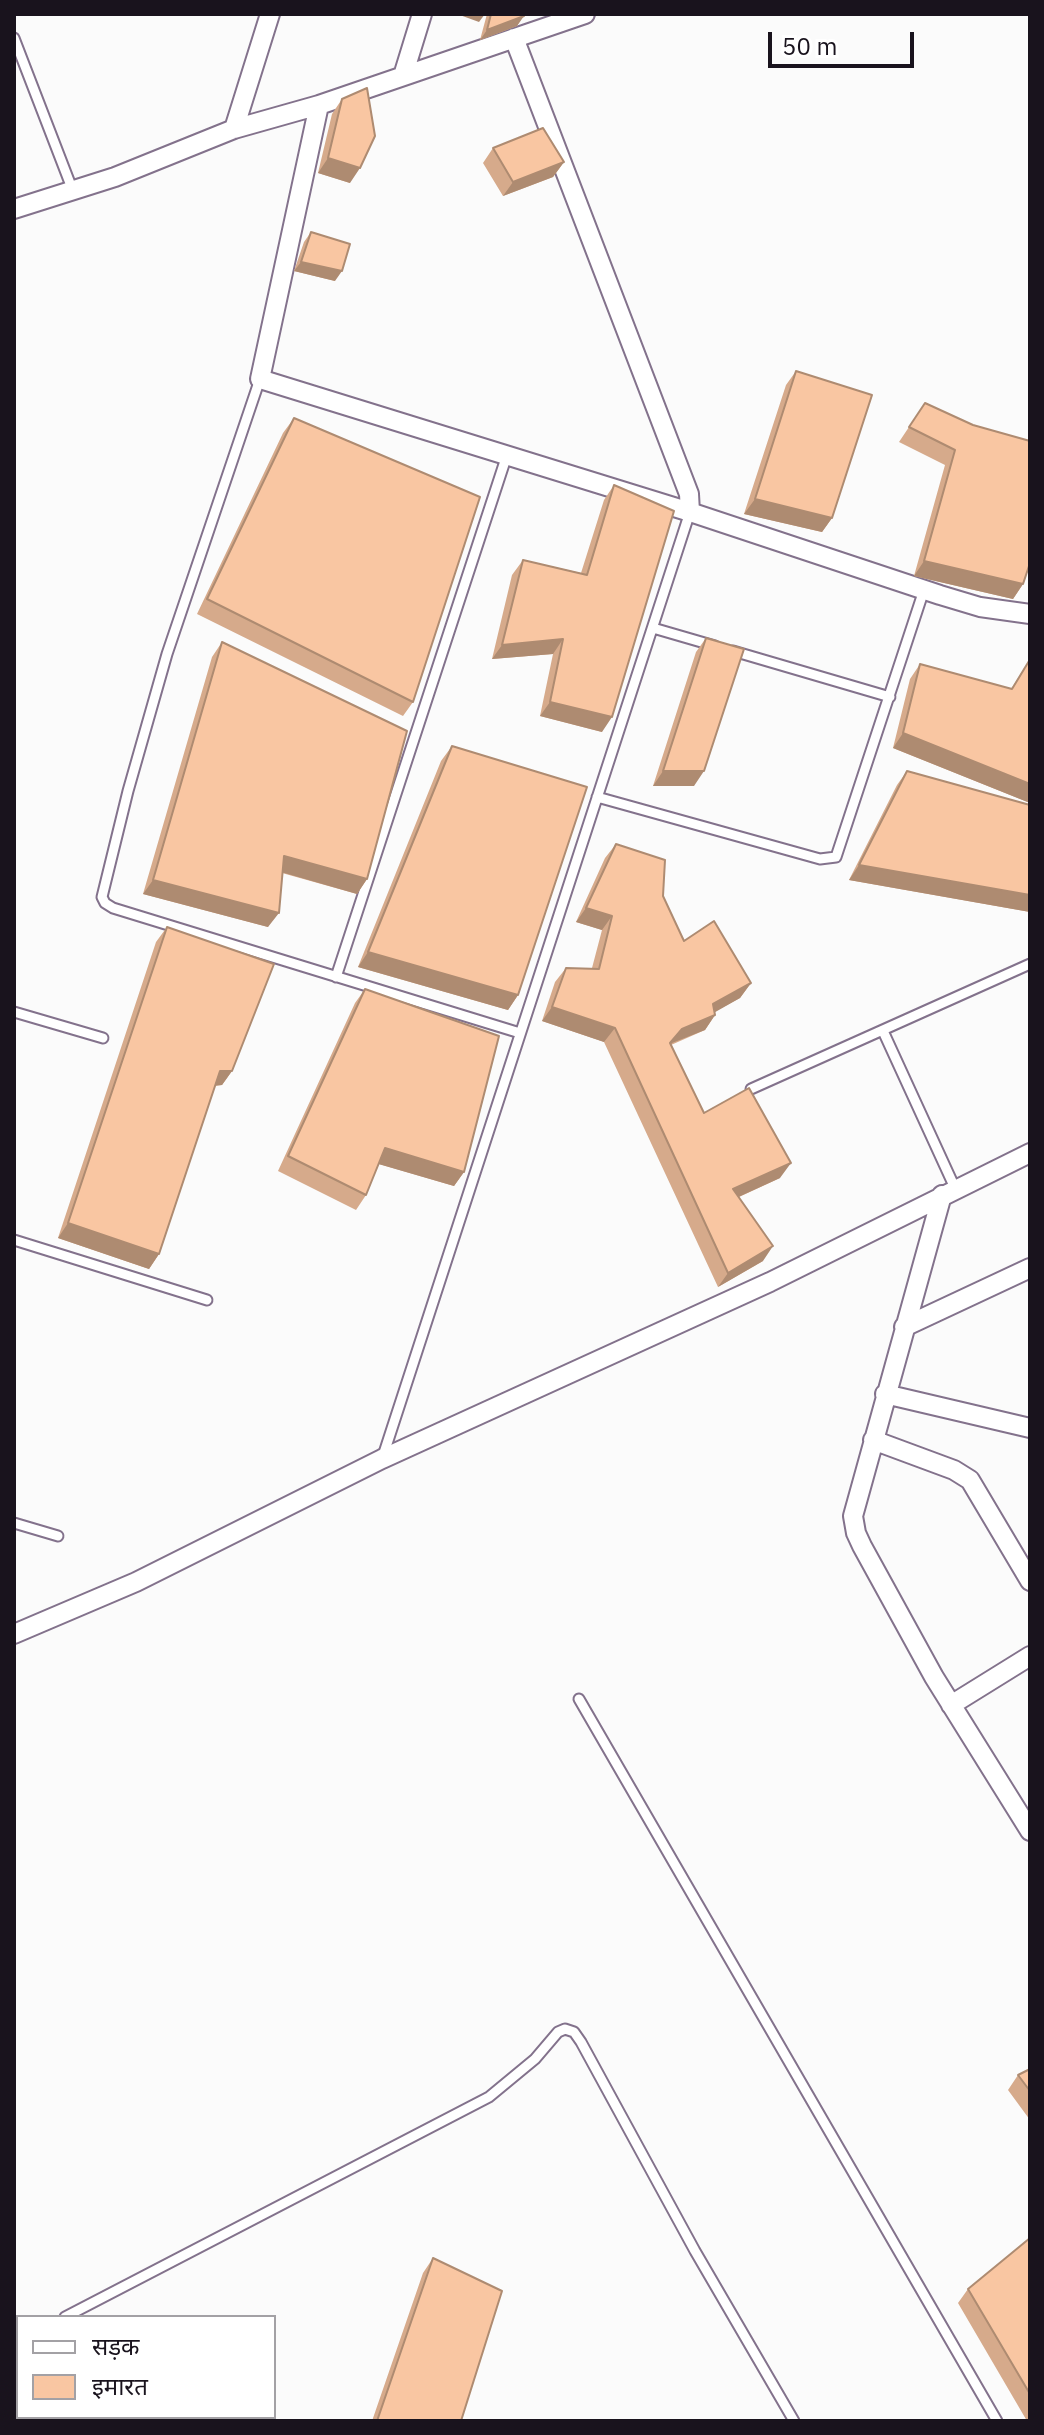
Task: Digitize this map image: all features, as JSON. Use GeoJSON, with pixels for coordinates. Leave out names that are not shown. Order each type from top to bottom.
{"type":"FeatureCollection","features":[{"type":"Feature","properties":{"kind":"street"},"geometry":{"type":"LineString","coordinates":[[234,129],[270,14]]}},
{"type":"Feature","properties":{"kind":"street"},"geometry":{"type":"LineString","coordinates":[[403,76],[422,14]]}},
{"type":"Feature","properties":{"kind":"street"},"geometry":{"type":"LineString","coordinates":[[527,14],[521,36],[689,494],[690,512]]}},
{"type":"Feature","properties":{"kind":"street"},"geometry":{"type":"LineString","coordinates":[[14,209],[73,191],[234,129],[319,105],[585,14]]}},
{"type":"Feature","properties":{"kind":"street"},"geometry":{"type":"LineString","coordinates":[[319,105],[260,379],[690,512],[924,590],[980,607],[1030,614]]}},
{"type":"Feature","properties":{"kind":"street"},"geometry":{"type":"LineString","coordinates":[[14,1634],[136,1582],[382,1459],[770,1282],[1030,1153]]}},
{"type":"Feature","properties":{"kind":"street"},"geometry":{"type":"LineString","coordinates":[[949,1191],[904,1327],[853,1516],[856,1533],[951,1705],[1030,1831]]}},
{"type":"Feature","properties":{"kind":"street"},"geometry":{"type":"LineString","coordinates":[[904,1327],[1030,1268]]}},
{"type":"Feature","properties":{"kind":"street"},"geometry":{"type":"LineString","coordinates":[[885,1394],[1030,1428]]}},
{"type":"Feature","properties":{"kind":"street"},"geometry":{"type":"LineString","coordinates":[[873,1440],[954,1470],[970,1480],[1030,1581]]}},
{"type":"Feature","properties":{"kind":"street"},"geometry":{"type":"LineString","coordinates":[[951,1705],[1030,1656]]}},
{"type":"Feature","properties":{"kind":"lane"},"geometry":{"type":"LineString","coordinates":[[14,38],[73,191]]}},
{"type":"Feature","properties":{"kind":"lane"},"geometry":{"type":"LineString","coordinates":[[260,379],[167,654],[102,897],[113,908],[520,1033]]}},
{"type":"Feature","properties":{"kind":"lane"},"geometry":{"type":"LineString","coordinates":[[336,977],[507,455]]}},
{"type":"Feature","properties":{"kind":"lane"},"geometry":{"type":"LineString","coordinates":[[382,1459],[690,512]]}},
{"type":"Feature","properties":{"kind":"lane"},"geometry":{"type":"LineString","coordinates":[[597,797],[829,860],[840,852],[924,590]]}},
{"type":"Feature","properties":{"kind":"lane"},"geometry":{"type":"LineString","coordinates":[[653,628],[890,697]]}},
{"type":"Feature","properties":{"kind":"lane"},"geometry":{"type":"LineString","coordinates":[[751,1089],[1030,964]]}},
{"type":"Feature","properties":{"kind":"lane"},"geometry":{"type":"LineString","coordinates":[[14,1012],[103,1038]]}},
{"type":"Feature","properties":{"kind":"lane"},"geometry":{"type":"LineString","coordinates":[[883,1031],[949,1191]]}},
{"type":"Feature","properties":{"kind":"lane"},"geometry":{"type":"LineString","coordinates":[[14,1240],[207,1300]]}},
{"type":"Feature","properties":{"kind":"lane"},"geometry":{"type":"LineString","coordinates":[[14,1523],[58,1536]]}},
{"type":"Feature","properties":{"kind":"lane"},"geometry":{"type":"LineString","coordinates":[[579,1699],[997,2421]]}},
{"type":"Feature","properties":{"kind":"lane"},"geometry":{"type":"LineString","coordinates":[[69,2315],[489,2097],[535,2059],[558,2032],[565,2029],[574,2032],[581,2042],[695,2251],[794,2421]]}},
{"type":"Feature","properties":{"kind":"building"},"geometry":{"type":"Polygon","coordinates":[[[491,14],[524,14],[524,16],[487,30],[491,14]]]}},
{"type":"Feature","properties":{"kind":"building"},"geometry":{"type":"Polygon","coordinates":[[[367,88],[375,136],[360,168],[328,158],[342,99],[367,88]]]}},
{"type":"Feature","properties":{"kind":"building"},"geometry":{"type":"Polygon","coordinates":[[[543,128],[564,162],[513,182],[493,148],[543,128]]]}},
{"type":"Feature","properties":{"kind":"building"},"geometry":{"type":"Polygon","coordinates":[[[311,232],[350,244],[342,271],[301,262],[311,232]]]}},
{"type":"Feature","properties":{"kind":"building"},"geometry":{"type":"Polygon","coordinates":[[[796,371],[872,395],[832,518],[755,499],[796,371]]]}},
{"type":"Feature","properties":{"kind":"building"},"geometry":{"type":"Polygon","coordinates":[[[925,403],[973,425],[1030,441],[1030,563],[1023,584],[924,561],[955,450],[909,427],[925,403]]]}},
{"type":"Feature","properties":{"kind":"building"},"geometry":{"type":"Polygon","coordinates":[[[294,418],[480,497],[413,702],[207,599],[294,418]]]}},
{"type":"Feature","properties":{"kind":"building"},"geometry":{"type":"Polygon","coordinates":[[[614,485],[674,511],[612,717],[550,702],[563,639],[502,645],[523,560],[587,575],[614,485]]]}},
{"type":"Feature","properties":{"kind":"building"},"geometry":{"type":"Polygon","coordinates":[[[706,638],[744,649],[704,771],[663,771],[706,638]]]}},
{"type":"Feature","properties":{"kind":"building"},"geometry":{"type":"Polygon","coordinates":[[[222,642],[407,731],[367,879],[284,856],[279,913],[153,880],[222,642]]]}},
{"type":"Feature","properties":{"kind":"building"},"geometry":{"type":"Polygon","coordinates":[[[1029,661],[1030,784],[903,733],[920,664],[1012,689],[1029,661]]]}},
{"type":"Feature","properties":{"kind":"building"},"geometry":{"type":"Polygon","coordinates":[[[452,746],[587,787],[518,995],[368,952],[452,746]]]}},
{"type":"Feature","properties":{"kind":"building"},"geometry":{"type":"Polygon","coordinates":[[[907,771],[1030,805],[1030,895],[859,865],[907,771]]]}},
{"type":"Feature","properties":{"kind":"building"},"geometry":{"type":"Polygon","coordinates":[[[616,844],[665,860],[663,896],[684,941],[714,921],[751,983],[713,1004],[715,1015],[682,1029],[670,1043],[704,1113],[749,1088],[791,1163],[733,1189],[773,1246],[728,1273],[615,1028],[552,1007],[566,968],[599,969],[612,916],[586,908],[616,844]]]}},
{"type":"Feature","properties":{"kind":"building"},"geometry":{"type":"Polygon","coordinates":[[[167,927],[274,964],[232,1071],[220,1071],[159,1254],[68,1223],[167,927]]]}},
{"type":"Feature","properties":{"kind":"building"},"geometry":{"type":"Polygon","coordinates":[[[365,989],[499,1036],[464,1172],[385,1148],[366,1195],[288,1156],[365,989]]]}},
{"type":"Feature","properties":{"kind":"building"},"geometry":{"type":"Polygon","coordinates":[[[1030,2069],[1030,2091],[1018,2075],[1030,2069]]]}},
{"type":"Feature","properties":{"kind":"building"},"geometry":{"type":"Polygon","coordinates":[[[1030,2238],[1030,2394],[968,2289],[1030,2238]]]}},
{"type":"Feature","properties":{"kind":"building"},"geometry":{"type":"Polygon","coordinates":[[[433,2258],[502,2291],[461,2421],[377,2421],[433,2258]]]}}]}
